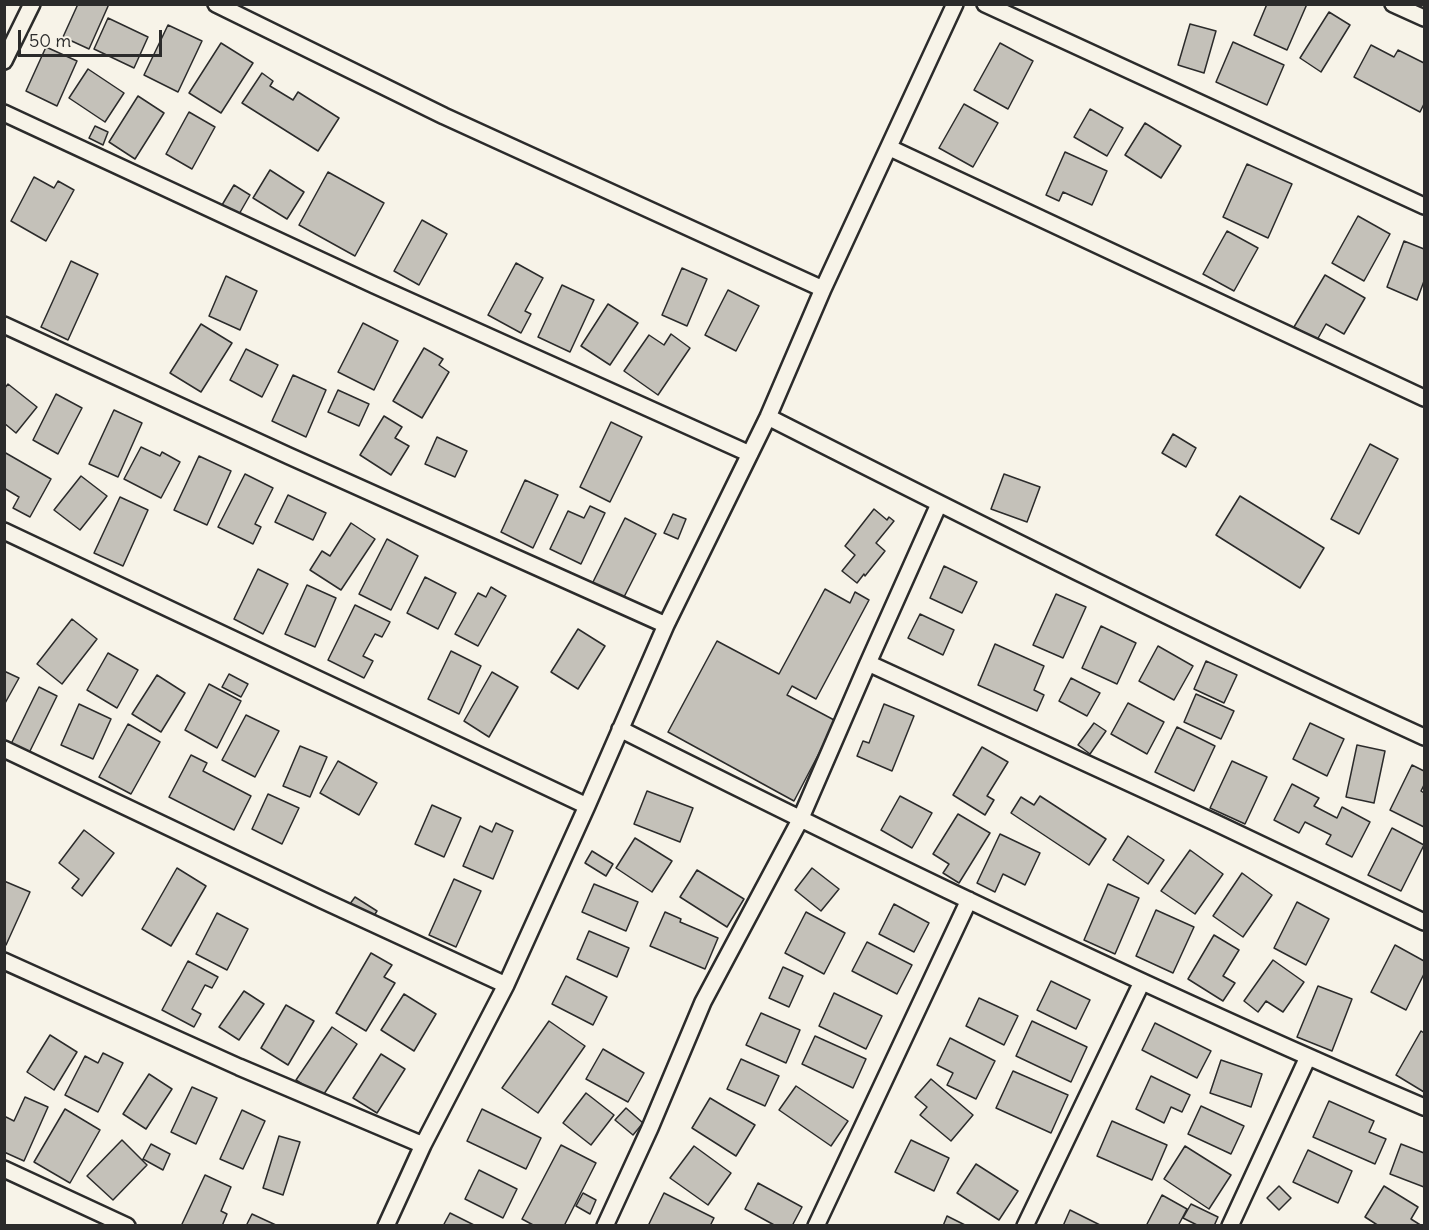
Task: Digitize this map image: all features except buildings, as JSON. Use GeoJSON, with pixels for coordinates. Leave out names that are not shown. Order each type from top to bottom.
{"type":"FeatureCollection","features":[{"type":"Feature","properties":{"kind":"street"},"geometry":{"type":"LineString","coordinates":[[4,61],[32,4]]}},
{"type":"Feature","properties":{"kind":"street"},"geometry":{"type":"LineString","coordinates":[[216,4],[444,116],[823,289]]}},
{"type":"Feature","properties":{"kind":"street"},"geometry":{"type":"LineString","coordinates":[[386,1226],[423,1145],[506,985],[666,625],[768,417],[823,289],[956,4]]}},
{"type":"Feature","properties":{"kind":"street"},"geometry":{"type":"LineString","coordinates":[[985,4],[1425,206]]}},
{"type":"Feature","properties":{"kind":"street"},"geometry":{"type":"LineString","coordinates":[[1393,4],[1425,18]]}},
{"type":"Feature","properties":{"kind":"street"},"geometry":{"type":"LineString","coordinates":[[4,113],[374,285],[750,454]]}},
{"type":"Feature","properties":{"kind":"street"},"geometry":{"type":"LineString","coordinates":[[890,148],[1425,398]]}},
{"type":"Feature","properties":{"kind":"street"},"geometry":{"type":"LineString","coordinates":[[4,325],[666,625]]}},
{"type":"Feature","properties":{"kind":"street"},"geometry":{"type":"LineString","coordinates":[[768,417],[1258,661],[1425,737]]}},
{"type":"Feature","properties":{"kind":"street"},"geometry":{"type":"LineString","coordinates":[[605,1226],[650,1128],[703,1002],[800,820],[939,504]]}},
{"type":"Feature","properties":{"kind":"street"},"geometry":{"type":"LineString","coordinates":[[4,531],[587,806]]}},
{"type":"Feature","properties":{"kind":"street"},"geometry":{"type":"LineString","coordinates":[[868,663],[1225,827],[1425,922]]}},
{"type":"Feature","properties":{"kind":"street"},"geometry":{"type":"LineString","coordinates":[[620,729],[800,820],[1142,982],[1308,1058],[1425,1107]]}},
{"type":"Feature","properties":{"kind":"street"},"geometry":{"type":"LineString","coordinates":[[4,749],[506,985]]}},
{"type":"Feature","properties":{"kind":"street"},"geometry":{"type":"LineString","coordinates":[[816,1226],[969,900]]}},
{"type":"Feature","properties":{"kind":"street"},"geometry":{"type":"LineString","coordinates":[[4,961],[238,1067],[423,1145]]}},
{"type":"Feature","properties":{"kind":"street"},"geometry":{"type":"LineString","coordinates":[[1025,1226],[1142,982]]}},
{"type":"Feature","properties":{"kind":"street"},"geometry":{"type":"LineString","coordinates":[[1230,1226],[1308,1058]]}},
{"type":"Feature","properties":{"kind":"street"},"geometry":{"type":"LineString","coordinates":[[4,1169],[127,1226]]}}]}
